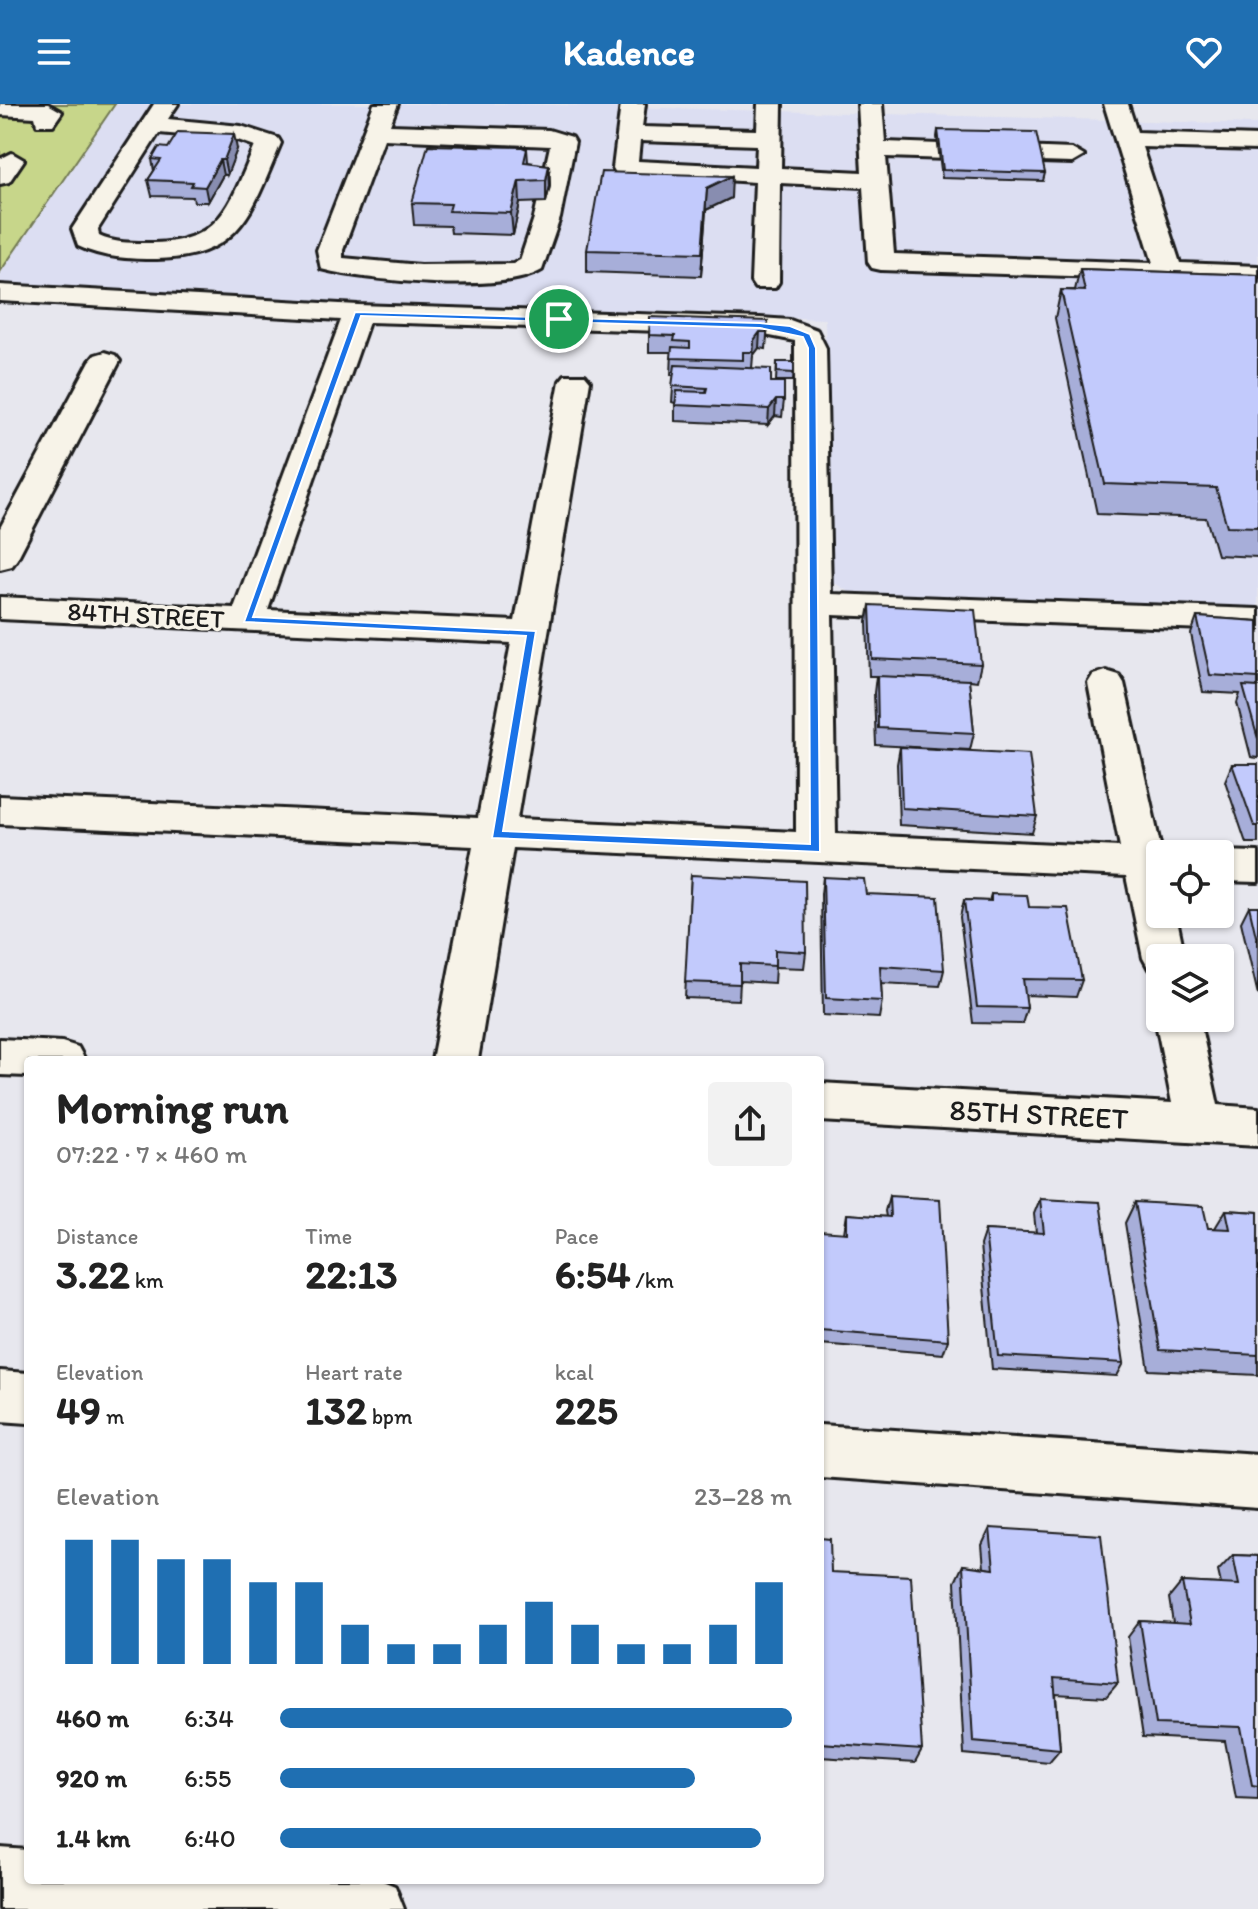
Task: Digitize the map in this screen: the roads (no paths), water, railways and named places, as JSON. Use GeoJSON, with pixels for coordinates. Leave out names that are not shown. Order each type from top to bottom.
{"type":"FeatureCollection","features":[{"type":"Feature","properties":{"kind":"street"},"geometry":{"type":"LineString","coordinates":[[375,132],[549,137],[563,142],[547,218],[532,264],[520,271],[494,273],[355,268],[330,263],[330,250],[375,132],[386,104]]}},
{"type":"Feature","properties":{"kind":"street"},"geometry":{"type":"LineString","coordinates":[[633,104],[625,168],[876,180]]}},
{"type":"Feature","properties":{"kind":"street"},"geometry":{"type":"LineString","coordinates":[[765,282],[770,104]]}},
{"type":"Feature","properties":{"kind":"street"},"geometry":{"type":"LineString","coordinates":[[870,104],[881,262],[1258,274]]}},
{"type":"Feature","properties":{"kind":"street"},"geometry":{"type":"LineString","coordinates":[[1116,104],[1169,271]]}},
{"type":"Feature","properties":{"kind":"street"},"geometry":{"type":"LineString","coordinates":[[0,108],[50,112],[45,120]]}},
{"type":"Feature","properties":{"kind":"street"},"geometry":{"type":"LineString","coordinates":[[159,115],[257,136],[204,232],[169,241],[123,239],[109,232],[107,221],[159,136],[159,115]]}},
{"type":"Feature","properties":{"kind":"street"},"geometry":{"type":"LineString","coordinates":[[629,134],[769,138]]}},
{"type":"Feature","properties":{"kind":"street"},"geometry":{"type":"LineString","coordinates":[[1127,139],[1258,143]]}},
{"type":"Feature","properties":{"kind":"street"},"geometry":{"type":"LineString","coordinates":[[874,149],[1072,156]]}},
{"type":"Feature","properties":{"kind":"street"},"geometry":{"type":"LineString","coordinates":[[0,293],[358,313],[760,326],[790,329],[807,336],[812,348],[816,849]]}},
{"type":"Feature","properties":{"kind":"street"},"geometry":{"type":"LineString","coordinates":[[247,620],[358,313]]}},
{"type":"Feature","properties":{"kind":"street"},"geometry":{"type":"LineString","coordinates":[[0,559],[105,361]]}},
{"type":"Feature","properties":{"kind":"street"},"geometry":{"type":"LineString","coordinates":[[456,1056],[575,381]]}},
{"type":"Feature","properties":{"kind":"street"},"geometry":{"type":"LineString","coordinates":[[814,604],[1258,620]]}},
{"type":"Feature","properties":{"kind":"street","name":"84TH STREET"},"geometry":{"type":"LineString","coordinates":[[0,608],[532,633]]}},
{"type":"Feature","properties":{"kind":"street"},"geometry":{"type":"LineString","coordinates":[[1106,683],[1146,840]]}},
{"type":"Feature","properties":{"kind":"street"},"geometry":{"type":"LineString","coordinates":[[0,810],[1146,863]]}},
{"type":"Feature","properties":{"kind":"street"},"geometry":{"type":"LineString","coordinates":[[1234,866],[1258,867]]}},
{"type":"Feature","properties":{"kind":"street"},"geometry":{"type":"LineString","coordinates":[[1180,1032],[1199,1123]]}},
{"type":"Feature","properties":{"kind":"street"},"geometry":{"type":"LineString","coordinates":[[0,1057],[24,1058]]}},
{"type":"Feature","properties":{"kind":"street","name":"85TH STREET"},"geometry":{"type":"LineString","coordinates":[[824,1102],[1258,1127]]}},
{"type":"Feature","properties":{"kind":"street"},"geometry":{"type":"LineString","coordinates":[[0,1396],[24,1398]]}},
{"type":"Feature","properties":{"kind":"street"},"geometry":{"type":"LineString","coordinates":[[824,1451],[1258,1481]]}},
{"type":"Feature","properties":{"kind":"street"},"geometry":{"type":"LineString","coordinates":[[0,1880],[24,1882]]}},
{"type":"Feature","properties":{"kind":"street"},"geometry":{"type":"LineString","coordinates":[[51,1884],[372,1909]]}}]}
